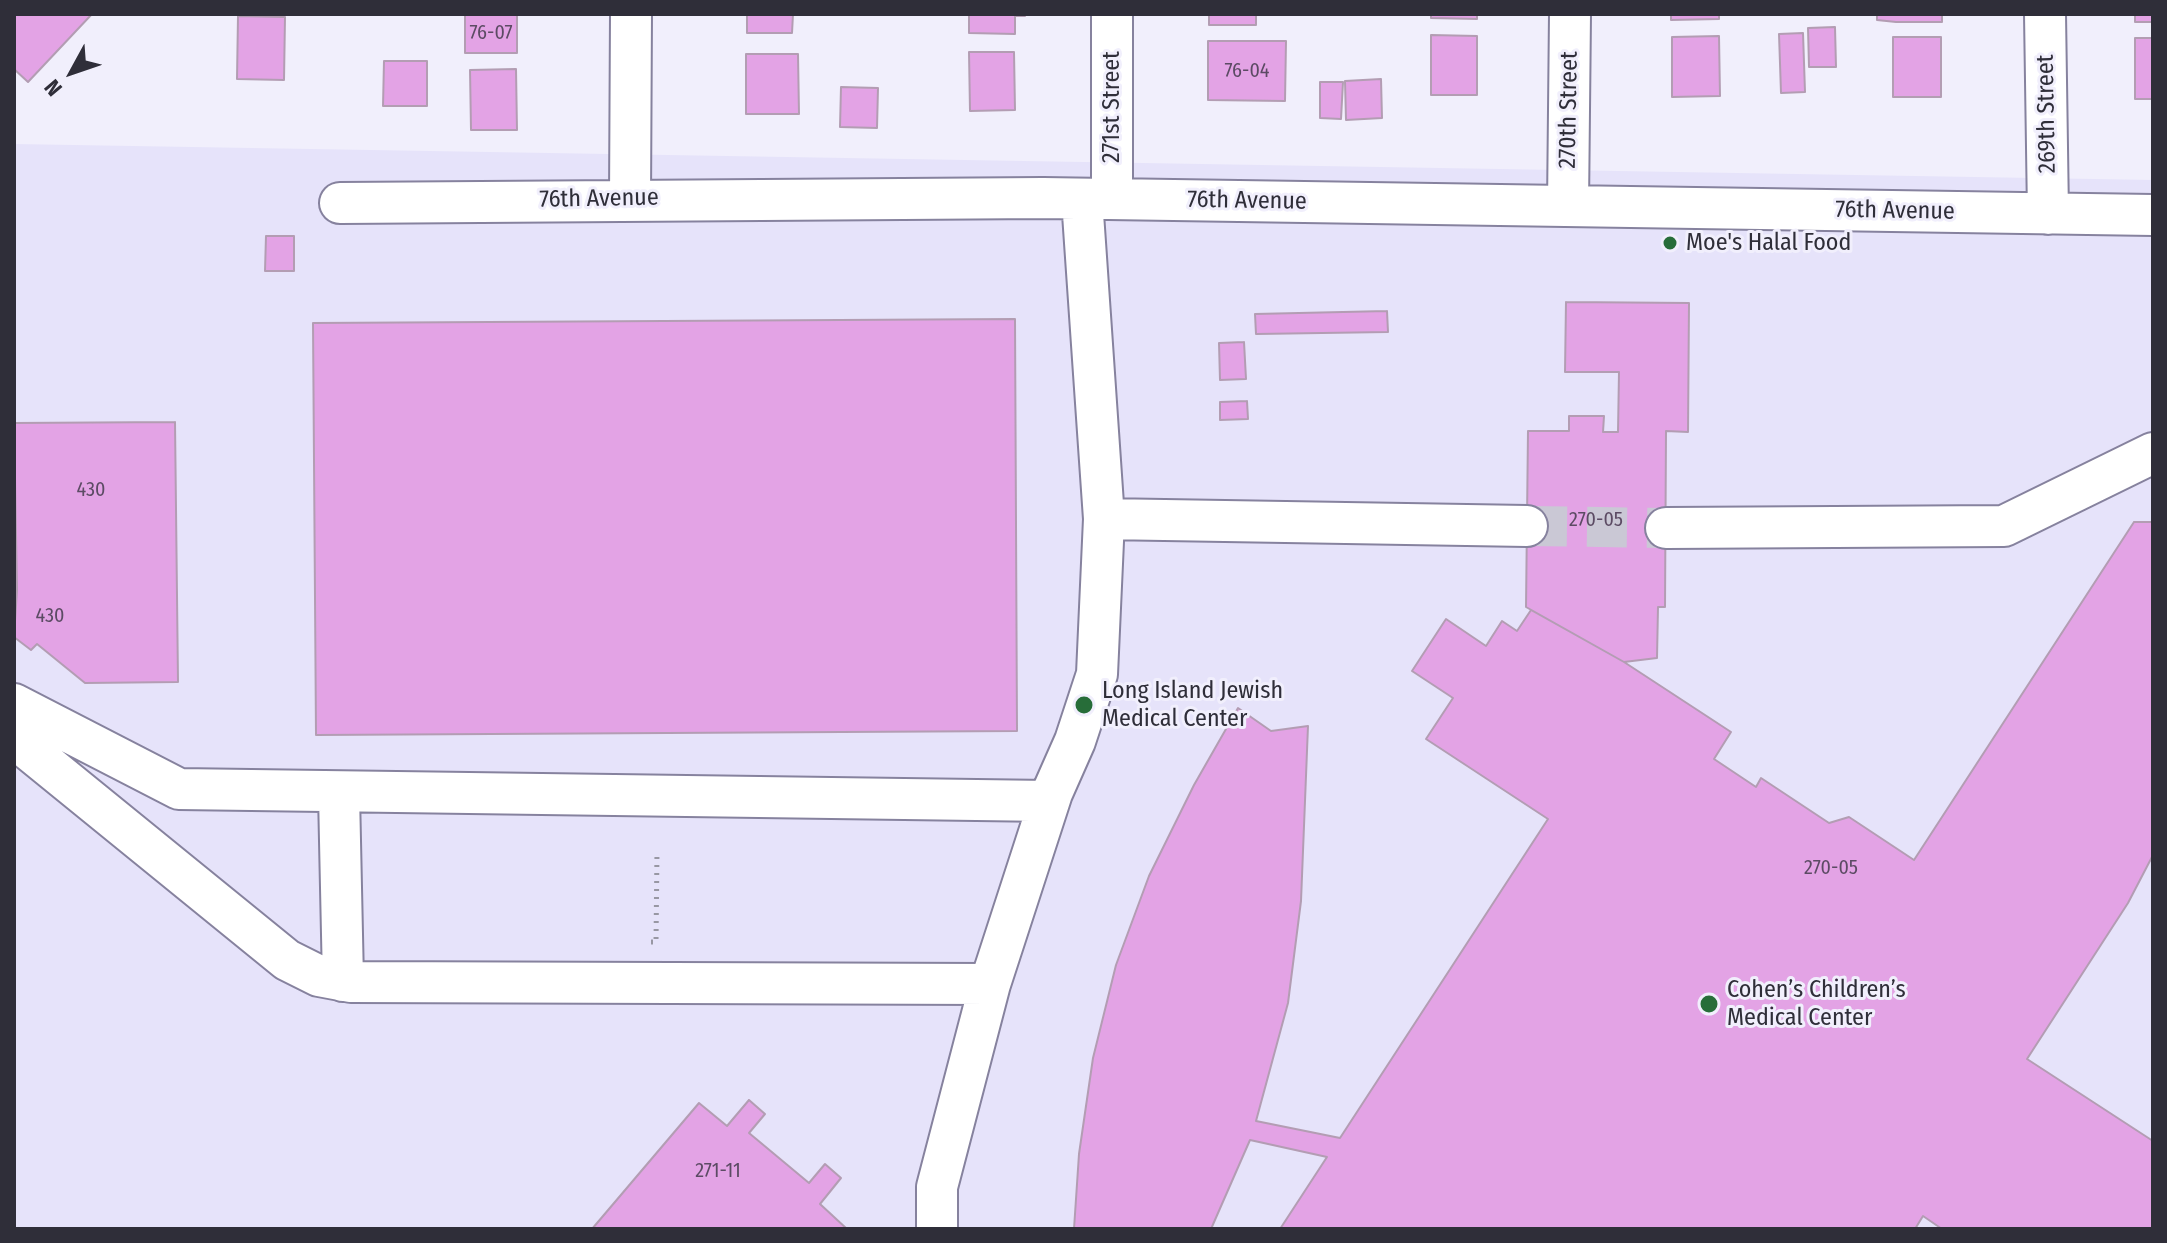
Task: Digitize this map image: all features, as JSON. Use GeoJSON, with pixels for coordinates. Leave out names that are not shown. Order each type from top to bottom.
{"type":"FeatureCollection","features":[{"type":"Feature","properties":{"kind":"street"},"geometry":{"type":"LineString","coordinates":[[630,199],[631,14]]}},
{"type":"Feature","properties":{"kind":"street","name":"271st Street"},"geometry":{"type":"LineString","coordinates":[[937,1229],[937,1187],[990,984],[1049,801],[1097,674],[1104,519],[1097,199],[1112,14]]}},
{"type":"Feature","properties":{"kind":"street","name":"270th Street"},"geometry":{"type":"LineString","coordinates":[[1568,206],[1570,14]]}},
{"type":"Feature","properties":{"kind":"street","name":"269th Street"},"geometry":{"type":"LineString","coordinates":[[2045,14],[2048,214]]}},
{"type":"Feature","properties":{"kind":"street","name":"76th Avenue"},"geometry":{"type":"LineString","coordinates":[[340,203],[630,199],[1097,199],[2153,215]]}},
{"type":"Feature","properties":{"kind":"street"},"geometry":{"type":"LineString","coordinates":[[1666,528],[2004,526],[2153,453]]}},
{"type":"Feature","properties":{"kind":"street"},"geometry":{"type":"LineString","coordinates":[[1104,519],[1527,526]]}},
{"type":"Feature","properties":{"kind":"street"},"geometry":{"type":"LineString","coordinates":[[14,704],[179,789],[339,794],[1049,801]]}},
{"type":"Feature","properties":{"kind":"street"},"geometry":{"type":"LineString","coordinates":[[14,738],[287,960],[319,976],[343,981],[990,984]]}},
{"type":"Feature","properties":{"kind":"street"},"geometry":{"type":"LineString","coordinates":[[339,794],[343,981]]}},
{"type":"Feature","properties":{"kind":"path"},"geometry":{"type":"LineString","coordinates":[[641,942],[656,942],[657,851]]}},
{"type":"Feature","properties":{"kind":"shaded area","name":"Long Island Jewish Medical Center"},"geometry":{"type":"Polygon","coordinates":[[[14,144],[2153,180],[2153,1229],[14,1229],[14,144]]]}},
{"type":"Feature","properties":{"kind":"building"},"geometry":{"type":"Polygon","coordinates":[[[14,14],[92,14],[28,82],[14,69],[14,14]]]}},
{"type":"Feature","properties":{"kind":"building"},"geometry":{"type":"Polygon","coordinates":[[[465,14],[517,14],[517,53],[465,53],[465,14]]]}},
{"type":"Feature","properties":{"kind":"building"},"geometry":{"type":"Polygon","coordinates":[[[747,14],[793,14],[792,33],[747,33],[747,14]]]}},
{"type":"Feature","properties":{"kind":"building"},"geometry":{"type":"Polygon","coordinates":[[[969,14],[1025,16],[1015,16],[1015,34],[969,33],[969,14]]]}},
{"type":"Feature","properties":{"kind":"building"},"geometry":{"type":"Polygon","coordinates":[[[1209,14],[1256,14],[1256,25],[1209,25],[1209,14]]]}},
{"type":"Feature","properties":{"kind":"building"},"geometry":{"type":"Polygon","coordinates":[[[1431,14],[1477,14],[1477,19],[1431,18],[1431,14]]]}},
{"type":"Feature","properties":{"kind":"building"},"geometry":{"type":"Polygon","coordinates":[[[1671,14],[1719,14],[1719,19],[1671,20],[1671,14]]]}},
{"type":"Feature","properties":{"kind":"building"},"geometry":{"type":"Polygon","coordinates":[[[1877,14],[1942,14],[1942,22],[1877,20],[1877,14]]]}},
{"type":"Feature","properties":{"kind":"building"},"geometry":{"type":"Polygon","coordinates":[[[2135,14],[2153,14],[2153,22],[2135,22],[2135,14]]]}},
{"type":"Feature","properties":{"kind":"building"},"geometry":{"type":"Polygon","coordinates":[[[238,16],[285,17],[284,80],[237,79],[238,16]]]}},
{"type":"Feature","properties":{"kind":"building"},"geometry":{"type":"Polygon","coordinates":[[[1835,27],[1836,67],[1809,67],[1808,28],[1835,27]]]}},
{"type":"Feature","properties":{"kind":"building"},"geometry":{"type":"Polygon","coordinates":[[[1803,33],[1805,92],[1781,93],[1779,34],[1803,33]]]}},
{"type":"Feature","properties":{"kind":"building"},"geometry":{"type":"Polygon","coordinates":[[[1431,35],[1477,36],[1477,95],[1431,95],[1431,35]]]}},
{"type":"Feature","properties":{"kind":"building"},"geometry":{"type":"Polygon","coordinates":[[[1719,36],[1720,96],[1672,97],[1672,37],[1719,36]]]}},
{"type":"Feature","properties":{"kind":"building"},"geometry":{"type":"Polygon","coordinates":[[[1893,37],[1941,37],[1941,97],[1893,97],[1893,37]]]}},
{"type":"Feature","properties":{"kind":"building"},"geometry":{"type":"Polygon","coordinates":[[[2135,38],[2153,38],[2153,99],[2135,99],[2135,38]]]}},
{"type":"Feature","properties":{"kind":"building"},"geometry":{"type":"Polygon","coordinates":[[[1208,41],[1286,41],[1285,101],[1208,100],[1208,41]]]}},
{"type":"Feature","properties":{"kind":"building"},"geometry":{"type":"Polygon","coordinates":[[[969,52],[1014,52],[1015,110],[970,111],[969,52]]]}},
{"type":"Feature","properties":{"kind":"building"},"geometry":{"type":"Polygon","coordinates":[[[746,54],[798,54],[799,114],[746,114],[746,54]]]}},
{"type":"Feature","properties":{"kind":"building"},"geometry":{"type":"Polygon","coordinates":[[[384,61],[427,61],[427,106],[383,106],[384,61]]]}},
{"type":"Feature","properties":{"kind":"building"},"geometry":{"type":"Polygon","coordinates":[[[516,69],[517,130],[471,130],[470,70],[516,69]]]}},
{"type":"Feature","properties":{"kind":"building"},"geometry":{"type":"Polygon","coordinates":[[[1381,79],[1382,118],[1346,120],[1345,81],[1381,79]]]}},
{"type":"Feature","properties":{"kind":"building"},"geometry":{"type":"Polygon","coordinates":[[[1320,82],[1343,82],[1341,119],[1320,118],[1320,82]]]}},
{"type":"Feature","properties":{"kind":"building"},"geometry":{"type":"Polygon","coordinates":[[[841,87],[878,88],[877,128],[840,127],[841,87]]]}},
{"type":"Feature","properties":{"kind":"building"},"geometry":{"type":"Polygon","coordinates":[[[266,236],[294,236],[294,271],[265,271],[266,236]]]}},
{"type":"Feature","properties":{"kind":"building"},"geometry":{"type":"Polygon","coordinates":[[[1566,302],[1689,303],[1688,432],[1666,431],[1665,607],[1658,607],[1657,658],[1624,662],[1526,607],[1528,431],[1569,431],[1569,416],[1604,416],[1603,432],[1618,432],[1619,372],[1565,372],[1566,302]]]}},
{"type":"Feature","properties":{"kind":"building"},"geometry":{"type":"Polygon","coordinates":[[[1387,311],[1388,332],[1256,334],[1255,314],[1387,311]]]}},
{"type":"Feature","properties":{"kind":"building"},"geometry":{"type":"Polygon","coordinates":[[[1015,319],[1017,731],[316,735],[313,323],[1015,319]]]}},
{"type":"Feature","properties":{"kind":"building"},"geometry":{"type":"Polygon","coordinates":[[[1244,342],[1246,379],[1220,380],[1219,343],[1244,342]]]}},
{"type":"Feature","properties":{"kind":"building"},"geometry":{"type":"Polygon","coordinates":[[[1247,401],[1248,419],[1220,420],[1220,402],[1247,401]]]}},
{"type":"Feature","properties":{"kind":"building"},"geometry":{"type":"Polygon","coordinates":[[[175,422],[178,682],[85,683],[37,644],[31,650],[14,637],[17,590],[14,423],[175,422]]]}},
{"type":"Feature","properties":{"kind":"building"},"geometry":{"type":"Polygon","coordinates":[[[2134,522],[2153,522],[2153,855],[2128,903],[2027,1059],[2153,1141],[2153,1229],[1942,1229],[1923,1216],[1915,1229],[1280,1229],[1327,1157],[1250,1140],[1211,1229],[1074,1229],[1079,1154],[1093,1058],[1116,965],[1149,876],[1194,785],[1238,708],[1271,731],[1308,726],[1301,901],[1288,1003],[1256,1121],[1340,1138],[1548,819],[1426,739],[1453,698],[1412,671],[1446,619],[1486,646],[1502,621],[1517,631],[1531,610],[1624,662],[1731,732],[1714,759],[1756,787],[1761,778],[1829,823],[1849,817],[1914,860],[2134,522]]]}},
{"type":"Feature","properties":{"kind":"building"},"geometry":{"type":"Polygon","coordinates":[[[749,1100],[765,1114],[749,1133],[809,1183],[825,1164],[841,1178],[820,1204],[847,1229],[592,1229],[699,1103],[727,1126],[749,1100]]]}},
{"type":"Feature","properties":{"kind":"tunnel"},"geometry":{"type":"LineString","coordinates":[[1527,526],[1666,528]]}},
{"type":"Feature","properties":{"kind":"place","name":"Moe's Halal Food"},"geometry":{"type":"Point","coordinates":[1670,243]}},
{"type":"Feature","properties":{"kind":"place","name":"Long Island Jewish Medical Center"},"geometry":{"type":"Point","coordinates":[1084,705]}},
{"type":"Feature","properties":{"kind":"place","name":"Cohen’s Children’s Medical Center"},"geometry":{"type":"Point","coordinates":[1709,1004]}}]}
